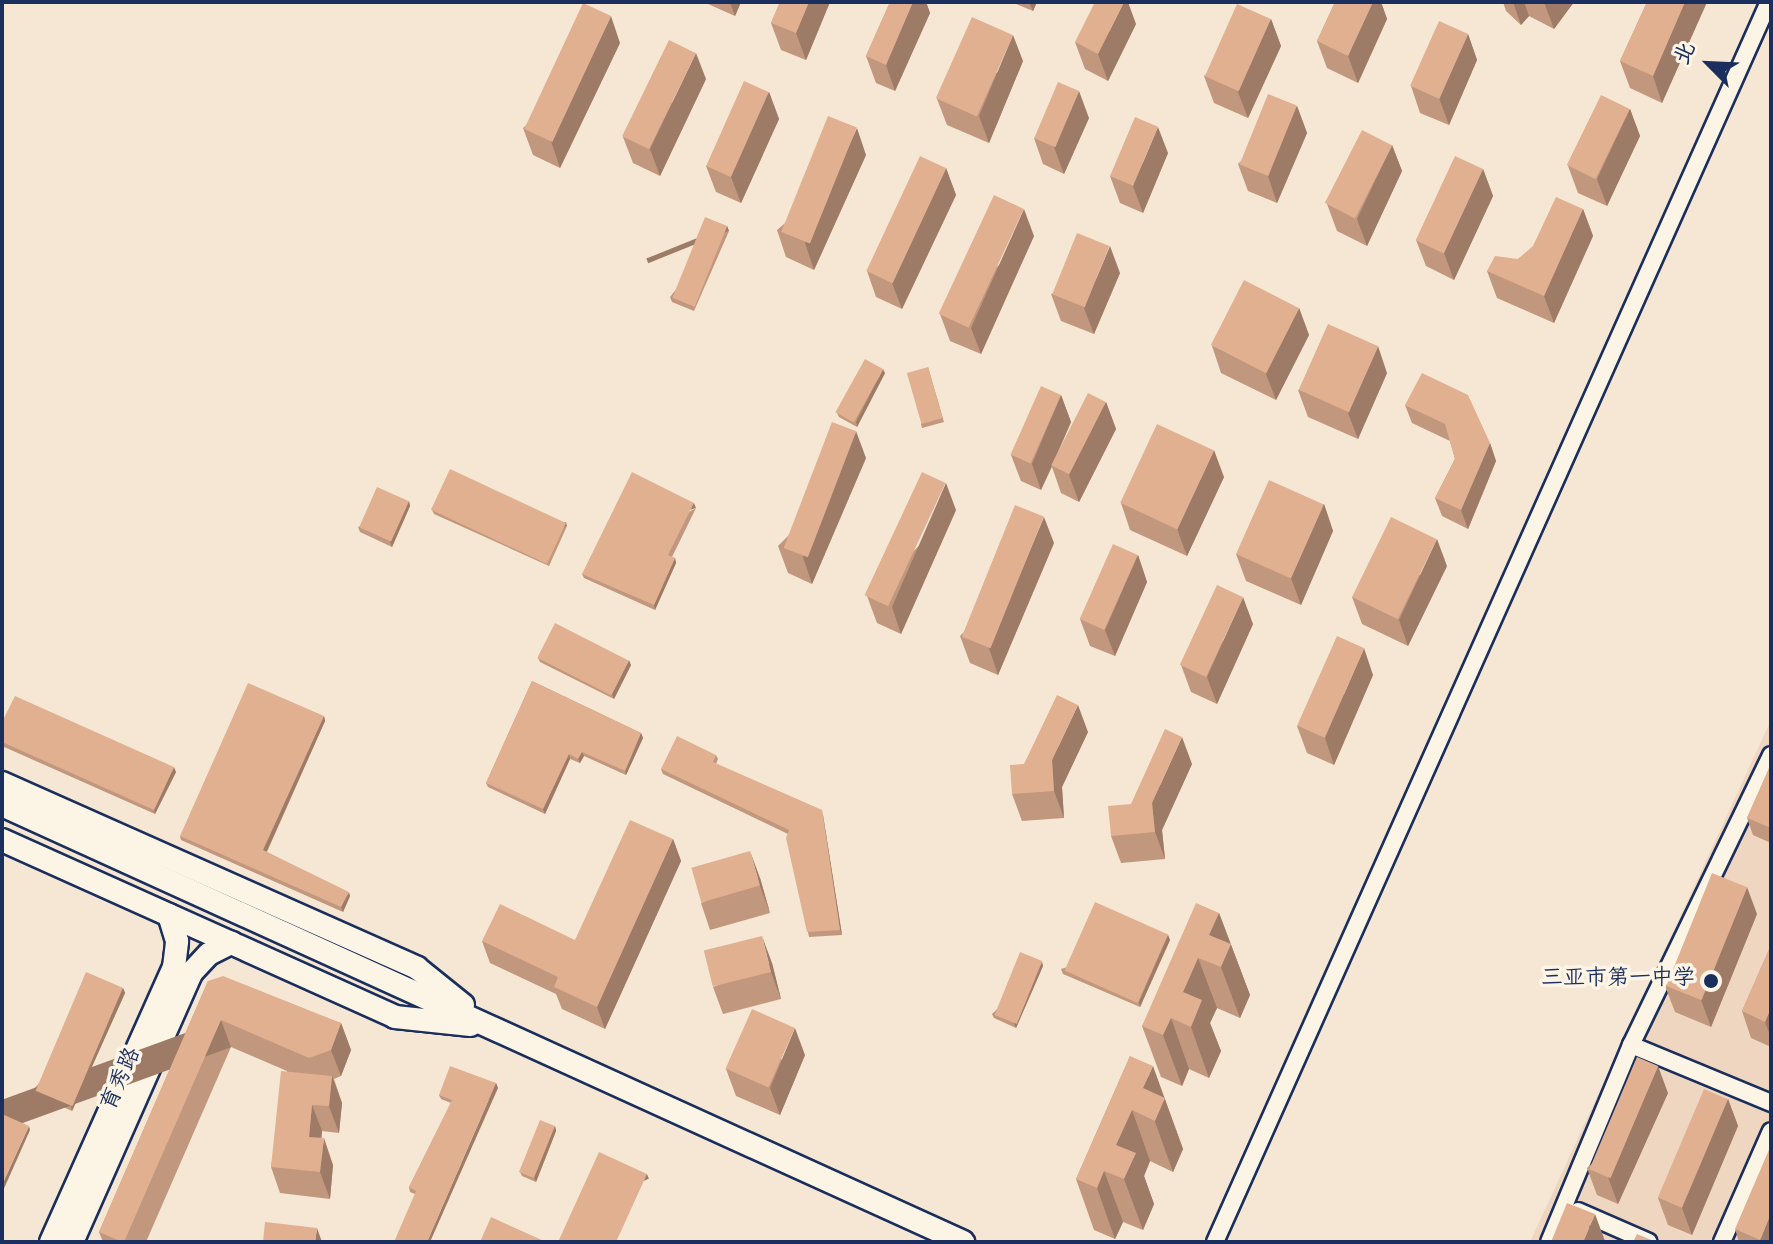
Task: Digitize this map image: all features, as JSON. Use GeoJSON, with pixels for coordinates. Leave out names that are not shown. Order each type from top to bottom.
{"type":"FeatureCollection","features":[{"type":"Feature","properties":{"kind":"street"},"geometry":{"type":"LineString","coordinates":[[1215,1242],[1769,2]]}},
{"type":"Feature","properties":{"kind":"street"},"geometry":{"type":"LineString","coordinates":[[1549,1242],[1631,1045],[1771,755]]}},
{"type":"Feature","properties":{"kind":"street"},"geometry":{"type":"LineString","coordinates":[[2,783],[417,968],[488,1026]]}},
{"type":"Feature","properties":{"kind":"street"},"geometry":{"type":"LineString","coordinates":[[2,805],[963,1242]]}},
{"type":"Feature","properties":{"kind":"street"},"geometry":{"type":"LineString","coordinates":[[2,840],[395,1017],[488,1026]]}},
{"type":"Feature","properties":{"kind":"street","name":"育秀路"},"geometry":{"type":"LineString","coordinates":[[51,1242],[174,967],[177,941],[169,915]]}},
{"type":"Feature","properties":{"kind":"street","name":"育秀路"},"geometry":{"type":"LineString","coordinates":[[72,1242],[191,973],[209,954],[231,943]]}},
{"type":"Feature","properties":{"kind":"street"},"geometry":{"type":"LineString","coordinates":[[1631,1045],[1771,1103]]}},
{"type":"Feature","properties":{"kind":"street"},"geometry":{"type":"LineString","coordinates":[[1722,1242],[1771,1131]]}},
{"type":"Feature","properties":{"kind":"street"},"geometry":{"type":"LineString","coordinates":[[1565,1205],[1649,1242]]}},
{"type":"Feature","properties":{"kind":"shaded area","name":"三亚市第一中学"},"geometry":{"type":"Polygon","coordinates":[[[1771,720],[1771,1242],[1530,1242],[1771,720]]]}},
{"type":"Feature","properties":{"kind":"building"},"geometry":{"type":"Polygon","coordinates":[[[780,2],[809,2],[796,33],[771,23],[780,2]]]}},
{"type":"Feature","properties":{"kind":"building"},"geometry":{"type":"Polygon","coordinates":[[[890,2],[913,2],[886,65],[866,56],[890,2]]]}},
{"type":"Feature","properties":{"kind":"building"},"geometry":{"type":"Polygon","coordinates":[[[1095,2],[1124,2],[1098,54],[1075,42],[1095,2]]]}},
{"type":"Feature","properties":{"kind":"building"},"geometry":{"type":"Polygon","coordinates":[[[1335,2],[1373,2],[1348,56],[1317,41],[1335,2]]]}},
{"type":"Feature","properties":{"kind":"building"},"geometry":{"type":"Polygon","coordinates":[[[1647,2],[1685,2],[1653,76],[1620,61],[1647,2]]]}},
{"type":"Feature","properties":{"kind":"building"},"geometry":{"type":"Polygon","coordinates":[[[583,3],[611,16],[552,142],[524,129],[583,3]]]}},
{"type":"Feature","properties":{"kind":"building"},"geometry":{"type":"Polygon","coordinates":[[[1237,4],[1271,19],[1239,91],[1205,76],[1237,4]]]}},
{"type":"Feature","properties":{"kind":"building"},"geometry":{"type":"Polygon","coordinates":[[[972,17],[1013,35],[977,117],[936,98],[972,17]]]}},
{"type":"Feature","properties":{"kind":"building"},"geometry":{"type":"Polygon","coordinates":[[[1439,21],[1468,34],[1439,99],[1410,86],[1439,21]]]}},
{"type":"Feature","properties":{"kind":"building"},"geometry":{"type":"Polygon","coordinates":[[[669,40],[696,53],[649,149],[622,136],[669,40]]]}},
{"type":"Feature","properties":{"kind":"building"},"geometry":{"type":"Polygon","coordinates":[[[744,81],[769,92],[731,177],[706,166],[744,81]]]}},
{"type":"Feature","properties":{"kind":"building"},"geometry":{"type":"Polygon","coordinates":[[[1058,82],[1079,91],[1055,147],[1034,138],[1058,82]]]}},
{"type":"Feature","properties":{"kind":"building"},"geometry":{"type":"Polygon","coordinates":[[[1268,94],[1297,106],[1268,176],[1240,164],[1268,94]]]}},
{"type":"Feature","properties":{"kind":"building"},"geometry":{"type":"Polygon","coordinates":[[[1601,95],[1630,109],[1596,179],[1567,165],[1601,95]]]}},
{"type":"Feature","properties":{"kind":"building"},"geometry":{"type":"Polygon","coordinates":[[[828,116],[857,128],[810,244],[781,232],[828,116]]]}},
{"type":"Feature","properties":{"kind":"building"},"geometry":{"type":"Polygon","coordinates":[[[1135,117],[1158,127],[1133,186],[1110,176],[1135,117]]]}},
{"type":"Feature","properties":{"kind":"building"},"geometry":{"type":"Polygon","coordinates":[[[1362,130],[1392,145],[1355,218],[1325,203],[1362,130]]]}},
{"type":"Feature","properties":{"kind":"building"},"geometry":{"type":"Polygon","coordinates":[[[920,156],[946,168],[893,283],[866,271],[920,156]]]}},
{"type":"Feature","properties":{"kind":"building"},"geometry":{"type":"Polygon","coordinates":[[[1455,156],[1483,169],[1444,253],[1416,240],[1455,156]]]}},
{"type":"Feature","properties":{"kind":"building"},"geometry":{"type":"Polygon","coordinates":[[[994,195],[1024,209],[969,328],[939,314],[994,195]]]}},
{"type":"Feature","properties":{"kind":"building"},"geometry":{"type":"Polygon","coordinates":[[[1556,197],[1583,209],[1544,296],[1487,271],[1495,256],[1518,259],[1533,246],[1556,197]]]}},
{"type":"Feature","properties":{"kind":"building"},"geometry":{"type":"Polygon","coordinates":[[[705,217],[727,226],[695,307],[672,298],[705,217]]]}},
{"type":"Feature","properties":{"kind":"building"},"geometry":{"type":"Polygon","coordinates":[[[1077,233],[1109,246],[1085,307],[1052,294],[1077,233]]]}},
{"type":"Feature","properties":{"kind":"building"},"geometry":{"type":"Polygon","coordinates":[[[1244,280],[1299,308],[1266,373],[1211,345],[1244,280]]]}},
{"type":"Feature","properties":{"kind":"building"},"geometry":{"type":"Polygon","coordinates":[[[1328,324],[1378,346],[1349,412],[1299,390],[1328,324]]]}},
{"type":"Feature","properties":{"kind":"building"},"geometry":{"type":"Polygon","coordinates":[[[865,359],[883,369],[854,423],[835,412],[865,359]]]}},
{"type":"Feature","properties":{"kind":"building"},"geometry":{"type":"Polygon","coordinates":[[[928,367],[943,418],[921,424],[907,373],[928,367]]]}},
{"type":"Feature","properties":{"kind":"building"},"geometry":{"type":"Polygon","coordinates":[[[1422,373],[1468,395],[1490,443],[1461,510],[1435,498],[1455,459],[1445,424],[1405,405],[1422,373]]]}},
{"type":"Feature","properties":{"kind":"building"},"geometry":{"type":"Polygon","coordinates":[[[1041,386],[1061,395],[1031,463],[1010,455],[1041,386]]]}},
{"type":"Feature","properties":{"kind":"building"},"geometry":{"type":"Polygon","coordinates":[[[1088,393],[1106,402],[1069,474],[1051,465],[1088,393]]]}},
{"type":"Feature","properties":{"kind":"building"},"geometry":{"type":"Polygon","coordinates":[[[832,422],[856,431],[808,557],[784,548],[832,422]]]}},
{"type":"Feature","properties":{"kind":"building"},"geometry":{"type":"Polygon","coordinates":[[[1157,424],[1214,451],[1177,529],[1120,503],[1157,424]]]}},
{"type":"Feature","properties":{"kind":"building"},"geometry":{"type":"Polygon","coordinates":[[[450,469],[566,523],[547,564],[431,510],[450,469]]]}},
{"type":"Feature","properties":{"kind":"building"},"geometry":{"type":"Polygon","coordinates":[[[632,472],[694,503],[668,555],[675,558],[654,605],[582,574],[632,472]]]}},
{"type":"Feature","properties":{"kind":"building"},"geometry":{"type":"Polygon","coordinates":[[[922,472],[946,483],[888,606],[865,595],[922,472]]]}},
{"type":"Feature","properties":{"kind":"building"},"geometry":{"type":"Polygon","coordinates":[[[1269,480],[1324,504],[1291,578],[1236,554],[1269,480]]]}},
{"type":"Feature","properties":{"kind":"building"},"geometry":{"type":"Polygon","coordinates":[[[377,487],[409,501],[391,541],[359,527],[377,487]]]}},
{"type":"Feature","properties":{"kind":"building"},"geometry":{"type":"Polygon","coordinates":[[[1015,505],[1044,517],[991,648],[962,637],[1015,505]]]}},
{"type":"Feature","properties":{"kind":"building"},"geometry":{"type":"Polygon","coordinates":[[[1391,517],[1437,539],[1398,619],[1352,597],[1391,517]]]}},
{"type":"Feature","properties":{"kind":"building"},"geometry":{"type":"Polygon","coordinates":[[[1113,544],[1138,555],[1104,630],[1080,619],[1113,544]]]}},
{"type":"Feature","properties":{"kind":"building"},"geometry":{"type":"Polygon","coordinates":[[[1217,585],[1243,597],[1206,677],[1180,665],[1217,585]]]}},
{"type":"Feature","properties":{"kind":"building"},"geometry":{"type":"Polygon","coordinates":[[[555,623],[629,661],[611,695],[537,658],[555,623]]]}},
{"type":"Feature","properties":{"kind":"building"},"geometry":{"type":"Polygon","coordinates":[[[1337,636],[1364,648],[1325,738],[1297,726],[1337,636]]]}},
{"type":"Feature","properties":{"kind":"building"},"geometry":{"type":"Polygon","coordinates":[[[532,681],[641,733],[625,771],[582,752],[578,759],[569,754],[543,809],[486,783],[532,681]]]}},
{"type":"Feature","properties":{"kind":"building"},"geometry":{"type":"Polygon","coordinates":[[[248,683],[324,716],[263,850],[349,892],[341,907],[180,836],[248,683]]]}},
{"type":"Feature","properties":{"kind":"building"},"geometry":{"type":"Polygon","coordinates":[[[1057,695],[1078,705],[1052,760],[1054,791],[1012,794],[1010,765],[1024,764],[1057,695]]]}},
{"type":"Feature","properties":{"kind":"building"},"geometry":{"type":"Polygon","coordinates":[[[15,696],[174,767],[154,810],[2,742],[2,722],[15,696]]]}},
{"type":"Feature","properties":{"kind":"building"},"geometry":{"type":"Polygon","coordinates":[[[1165,729],[1182,737],[1152,803],[1155,832],[1111,836],[1108,806],[1131,804],[1165,729]]]}},
{"type":"Feature","properties":{"kind":"building"},"geometry":{"type":"Polygon","coordinates":[[[677,736],[716,755],[713,762],[822,810],[840,930],[807,932],[786,838],[789,830],[661,769],[677,736]]]}},
{"type":"Feature","properties":{"kind":"building"},"geometry":{"type":"Polygon","coordinates":[[[1771,764],[1771,828],[1747,818],[1771,764]]]}},
{"type":"Feature","properties":{"kind":"building"},"geometry":{"type":"Polygon","coordinates":[[[630,820],[673,839],[597,1007],[554,987],[558,977],[482,941],[500,904],[575,940],[630,820]]]}},
{"type":"Feature","properties":{"kind":"building"},"geometry":{"type":"Polygon","coordinates":[[[750,851],[760,886],[701,902],[691,868],[750,851]]]}},
{"type":"Feature","properties":{"kind":"building"},"geometry":{"type":"Polygon","coordinates":[[[1712,873],[1747,887],[1702,1000],[1666,986],[1712,873]]]}},
{"type":"Feature","properties":{"kind":"building"},"geometry":{"type":"Polygon","coordinates":[[[1095,902],[1168,935],[1138,1003],[1064,971],[1095,902]]]}},
{"type":"Feature","properties":{"kind":"building"},"geometry":{"type":"Polygon","coordinates":[[[1196,903],[1219,913],[1209,935],[1231,944],[1221,967],[1198,958],[1183,992],[1202,1000],[1191,1027],[1171,1018],[1163,1035],[1142,1026],[1196,903]]]}},
{"type":"Feature","properties":{"kind":"building"},"geometry":{"type":"Polygon","coordinates":[[[762,936],[771,972],[713,986],[704,951],[762,936]]]}},
{"type":"Feature","properties":{"kind":"building"},"geometry":{"type":"Polygon","coordinates":[[[1771,945],[1771,1008],[1765,1022],[1742,1011],[1771,945]]]}},
{"type":"Feature","properties":{"kind":"building"},"geometry":{"type":"Polygon","coordinates":[[[1020,952],[1042,961],[1017,1024],[995,1015],[1020,952]]]}},
{"type":"Feature","properties":{"kind":"building"},"geometry":{"type":"Polygon","coordinates":[[[86,972],[123,988],[72,1106],[36,1091],[86,972]]]}},
{"type":"Feature","properties":{"kind":"building"},"geometry":{"type":"Polygon","coordinates":[[[223,976],[341,1023],[331,1050],[309,1058],[221,1020],[122,1242],[99,1232],[208,981],[223,976]]]}},
{"type":"Feature","properties":{"kind":"building"},"geometry":{"type":"Polygon","coordinates":[[[752,1009],[795,1028],[768,1087],[726,1068],[752,1009]]]}},
{"type":"Feature","properties":{"kind":"building"},"geometry":{"type":"Polygon","coordinates":[[[1130,1056],[1153,1066],[1143,1088],[1165,1098],[1155,1121],[1132,1110],[1116,1145],[1136,1153],[1124,1179],[1104,1171],[1097,1188],[1076,1179],[1130,1056]]]}},
{"type":"Feature","properties":{"kind":"building"},"geometry":{"type":"Polygon","coordinates":[[[1637,1057],[1658,1066],[1611,1178],[1589,1169],[1637,1057]]]}},
{"type":"Feature","properties":{"kind":"building"},"geometry":{"type":"Polygon","coordinates":[[[450,1066],[496,1083],[427,1242],[394,1242],[416,1191],[409,1187],[452,1100],[439,1095],[450,1066]]]}},
{"type":"Feature","properties":{"kind":"building"},"geometry":{"type":"Polygon","coordinates":[[[281,1071],[332,1076],[329,1106],[312,1105],[309,1137],[324,1138],[320,1172],[271,1167],[281,1071]]]}},
{"type":"Feature","properties":{"kind":"building"},"geometry":{"type":"Polygon","coordinates":[[[1704,1089],[1728,1099],[1682,1208],[1658,1198],[1704,1089]]]}},
{"type":"Feature","properties":{"kind":"building"},"geometry":{"type":"Polygon","coordinates":[[[2,1114],[29,1126],[2,1185],[2,1114]]]}},
{"type":"Feature","properties":{"kind":"building"},"geometry":{"type":"Polygon","coordinates":[[[540,1120],[555,1126],[534,1178],[519,1172],[540,1120]]]}},
{"type":"Feature","properties":{"kind":"building"},"geometry":{"type":"Polygon","coordinates":[[[1771,1145],[1771,1213],[1760,1240],[1735,1229],[1771,1145]]]}},
{"type":"Feature","properties":{"kind":"building"},"geometry":{"type":"Polygon","coordinates":[[[599,1152],[647,1174],[616,1242],[558,1242],[599,1152]]]}},
{"type":"Feature","properties":{"kind":"building"},"geometry":{"type":"Polygon","coordinates":[[[1567,1203],[1595,1214],[1583,1242],[1551,1242],[1567,1203]]]}},
{"type":"Feature","properties":{"kind":"building"},"geometry":{"type":"Polygon","coordinates":[[[491,1217],[546,1242],[480,1242],[491,1217]]]}},
{"type":"Feature","properties":{"kind":"building"},"geometry":{"type":"Polygon","coordinates":[[[265,1222],[317,1228],[315,1242],[263,1242],[265,1222]]]}},
{"type":"Feature","properties":{"kind":"building"},"geometry":{"type":"Polygon","coordinates":[[[1637,1234],[1656,1242],[1633,1242],[1637,1234]]]}},
{"type":"Feature","properties":{"kind":"place","name":"三亚市第一中学"},"geometry":{"type":"Point","coordinates":[1711,981]}}]}
